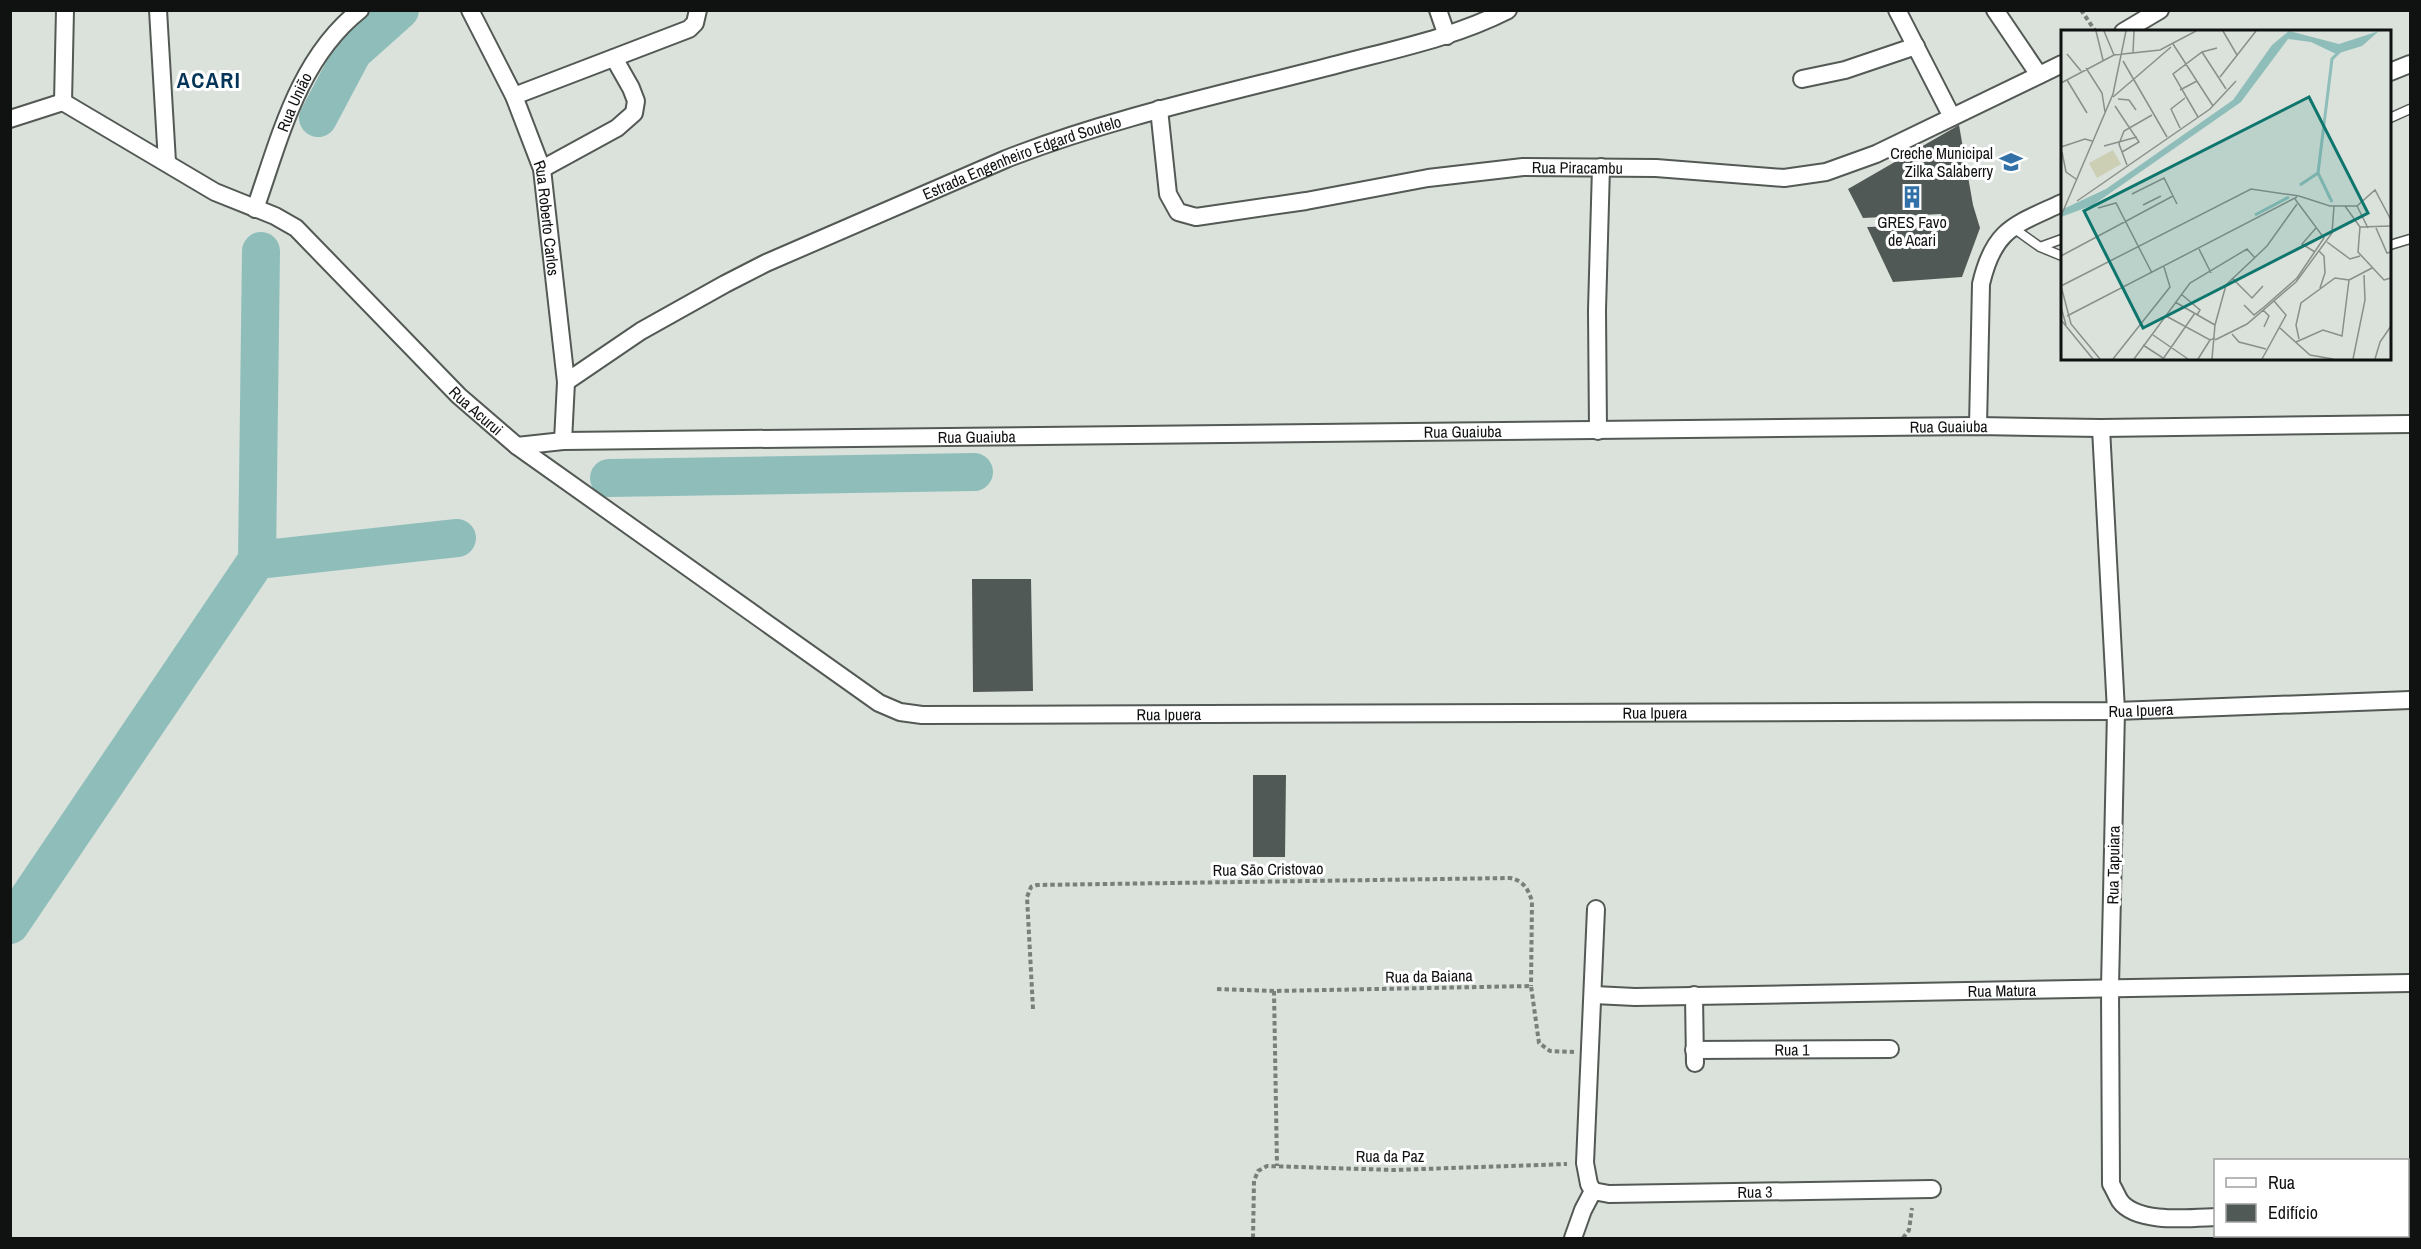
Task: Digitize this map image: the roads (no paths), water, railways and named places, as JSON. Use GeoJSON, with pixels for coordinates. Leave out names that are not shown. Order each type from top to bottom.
{"type":"FeatureCollection","features":[{"type":"Feature","properties":{"kind":"street"},"geometry":{"type":"LineString","coordinates":[[10,119],[63,102],[65,10]]}},
{"type":"Feature","properties":{"kind":"street"},"geometry":{"type":"LineString","coordinates":[[158,10],[166,162]]}},
{"type":"Feature","properties":{"kind":"street","name":"Rua União"},"geometry":{"type":"LineString","coordinates":[[255,209],[303,77],[341,25],[360,10]]}},
{"type":"Feature","properties":{"kind":"street","name":"Rua Roberto Carlos"},"geometry":{"type":"LineString","coordinates":[[470,10],[514,96],[542,169],[566,382],[563,441]]}},
{"type":"Feature","properties":{"kind":"street"},"geometry":{"type":"LineString","coordinates":[[514,96],[688,29],[695,23],[698,10]]}},
{"type":"Feature","properties":{"kind":"street"},"geometry":{"type":"LineString","coordinates":[[1438,10],[1447,36]]}},
{"type":"Feature","properties":{"kind":"street","name":"Estrada Engenheiro Edgard Soutelo"},"geometry":{"type":"LineString","coordinates":[[566,382],[641,331],[766,264],[1036,147],[1159,110],[1447,36],[1508,10]]}},
{"type":"Feature","properties":{"kind":"street"},"geometry":{"type":"LineString","coordinates":[[1898,10],[1952,117]]}},
{"type":"Feature","properties":{"kind":"street"},"geometry":{"type":"LineString","coordinates":[[1995,10],[2039,75]]}},
{"type":"Feature","properties":{"kind":"street"},"geometry":{"type":"LineString","coordinates":[[2126,30],[2160,10]]}},
{"type":"Feature","properties":{"kind":"street"},"geometry":{"type":"LineString","coordinates":[[1802,79],[1845,70],[1916,46]]}},
{"type":"Feature","properties":{"kind":"street"},"geometry":{"type":"LineString","coordinates":[[542,169],[617,128],[634,113],[636,101],[632,88],[614,58]]}},
{"type":"Feature","properties":{"kind":"street"},"geometry":{"type":"LineString","coordinates":[[2391,72],[2410,63]]}},
{"type":"Feature","properties":{"kind":"street","name":"Rua Piracambu"},"geometry":{"type":"LineString","coordinates":[[1159,110],[1168,194],[1178,212],[1196,217],[1439,177],[1523,167],[1656,168],[1784,178],[1826,172],[1876,154],[2061,64]]}},
{"type":"Feature","properties":{"kind":"street","name":"Rua Acurui"},"geometry":{"type":"LineString","coordinates":[[63,102],[215,192],[275,216],[296,228],[459,396],[517,446],[870,696],[900,712]]}},
{"type":"Feature","properties":{"kind":"street"},"geometry":{"type":"LineString","coordinates":[[1598,431],[1597,310],[1601,167]]}},
{"type":"Feature","properties":{"kind":"street"},"geometry":{"type":"LineString","coordinates":[[1978,426],[1981,284],[1986,261],[1996,242],[2012,227],[2061,203]]}},
{"type":"Feature","properties":{"kind":"street","name":"Rua Guaiuba"},"geometry":{"type":"LineString","coordinates":[[517,446],[563,441],[1978,426],[2101,428],[2410,424]]}},
{"type":"Feature","properties":{"kind":"street","name":"Rua Tapuiara"},"geometry":{"type":"LineString","coordinates":[[2101,428],[2116,711],[2110,987],[2111,1184],[2121,1203],[2137,1211],[2159,1218],[2214,1217]]}},
{"type":"Feature","properties":{"kind":"street","name":"Rua Ipuera"},"geometry":{"type":"LineString","coordinates":[[900,712],[922,715],[2116,711],[2410,700]]}},
{"type":"Feature","properties":{"kind":"street"},"geometry":{"type":"LineString","coordinates":[[1573,1239],[1583,1210],[1589,1177],[1590,1052],[1596,909]]}},
{"type":"Feature","properties":{"kind":"street","name":"Rua Matura"},"geometry":{"type":"LineString","coordinates":[[1594,995],[2410,983]]}},
{"type":"Feature","properties":{"kind":"street","name":"Rua 1"},"geometry":{"type":"LineString","coordinates":[[1694,995],[1695,1057],[1890,1049]]}},
{"type":"Feature","properties":{"kind":"street","name":"Rua 3"},"geometry":{"type":"LineString","coordinates":[[1589,1177],[1609,1194],[1932,1189]]}},
{"type":"Feature","properties":{"kind":"lane"},"geometry":{"type":"LineString","coordinates":[[2391,118],[2410,109]]}},
{"type":"Feature","properties":{"kind":"lane"},"geometry":{"type":"LineString","coordinates":[[2012,227],[2040,247],[2061,256]]}},
{"type":"Feature","properties":{"kind":"lane"},"geometry":{"type":"LineString","coordinates":[[2040,247],[2061,238]]}},
{"type":"Feature","properties":{"kind":"lane"},"geometry":{"type":"LineString","coordinates":[[2391,245],[2410,239]]}},
{"type":"Feature","properties":{"kind":"waterway"},"geometry":{"type":"LineString","coordinates":[[318,118],[353,52],[400,10]]}},
{"type":"Feature","properties":{"kind":"waterway"},"geometry":{"type":"LineString","coordinates":[[10,925],[257,560],[261,251]]}},
{"type":"Feature","properties":{"kind":"waterway"},"geometry":{"type":"LineString","coordinates":[[609,478],[974,472]]}},
{"type":"Feature","properties":{"kind":"waterway"},"geometry":{"type":"LineString","coordinates":[[257,560],[457,538]]}},
{"type":"Feature","properties":{"kind":"place","name":"Creche Municipal Zilka Salaberry"},"geometry":{"type":"Point","coordinates":[2011,162]}},
{"type":"Feature","properties":{"kind":"place","name":"GRES Favo de Acari"},"geometry":{"type":"Point","coordinates":[1912,197]}},
{"type":"Feature","properties":{"kind":"district","name":"ACARI"},"geometry":{"type":"Point","coordinates":[209,80]}}]}
